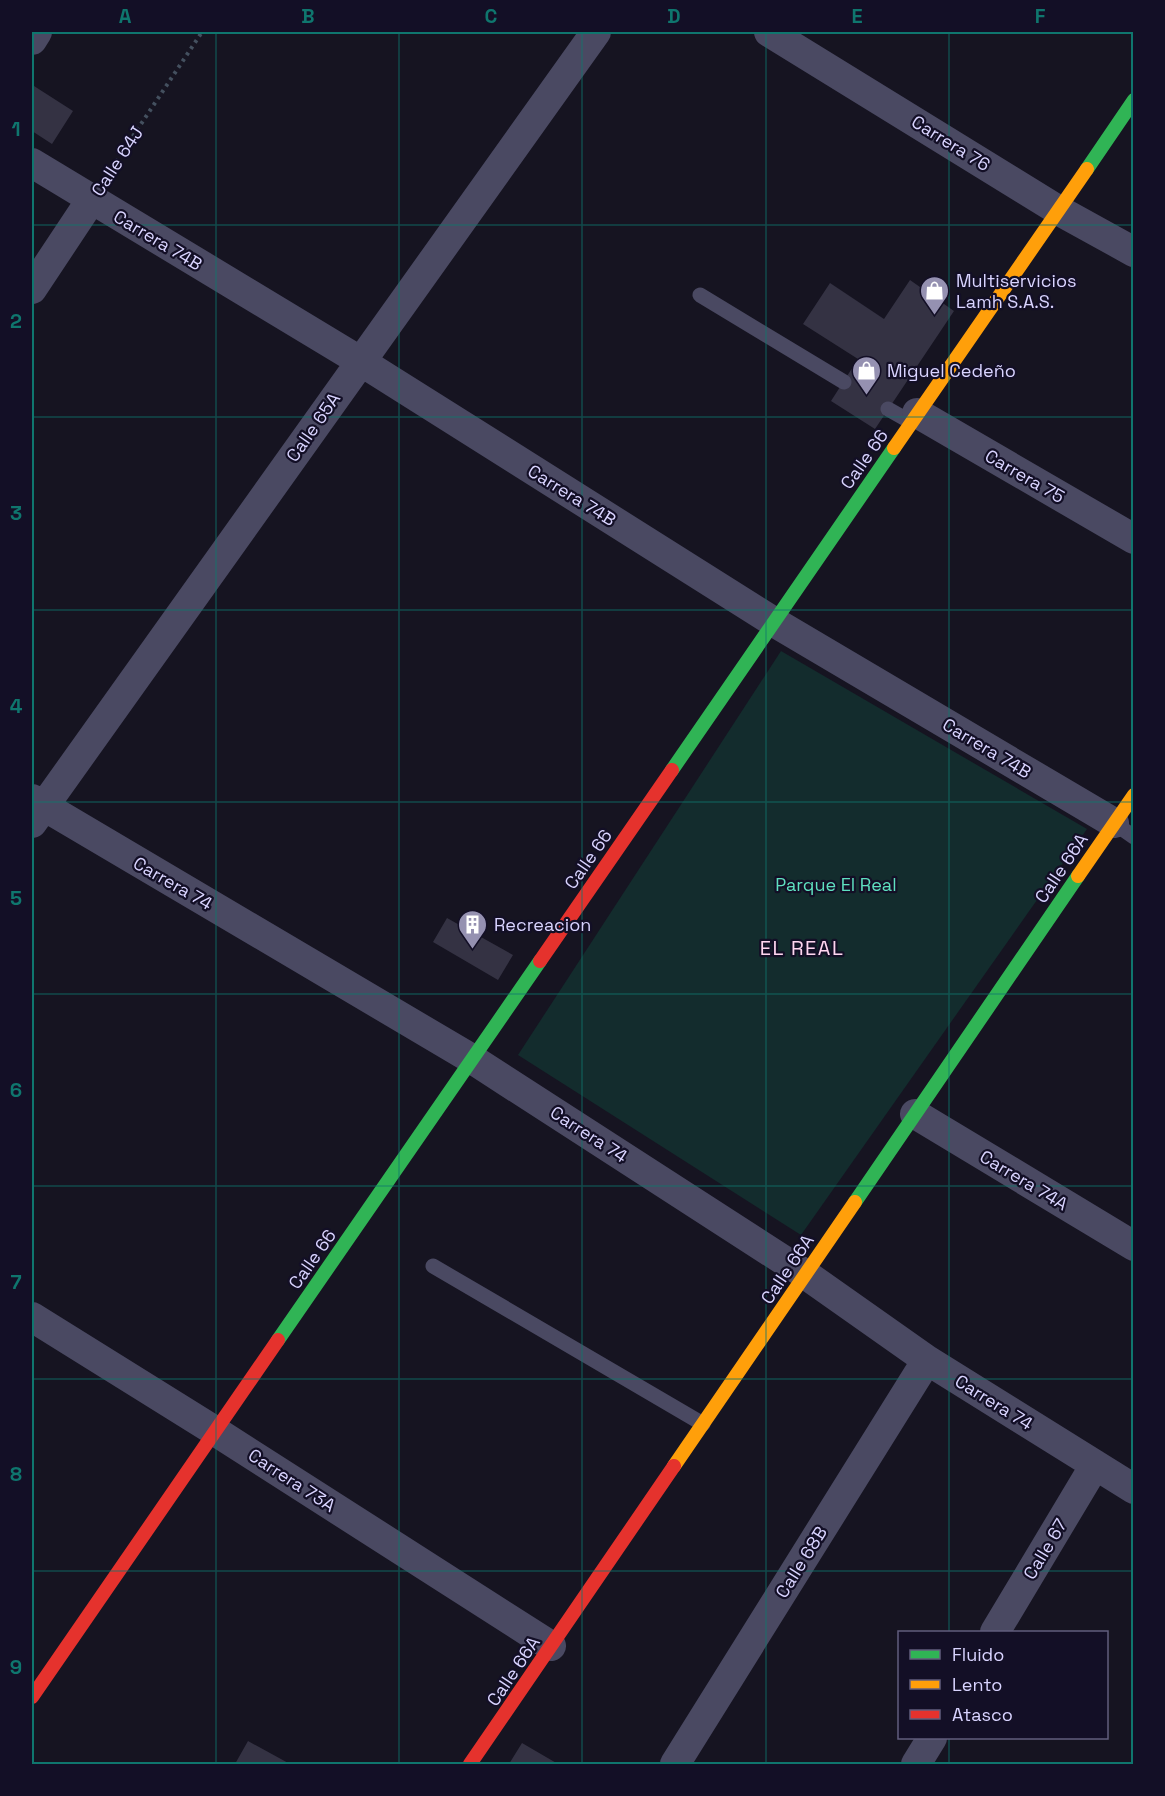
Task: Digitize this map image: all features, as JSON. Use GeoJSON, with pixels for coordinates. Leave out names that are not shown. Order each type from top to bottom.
{"type":"FeatureCollection","features":[{"type":"Feature","properties":{"kind":"street"},"geometry":{"type":"LineString","coordinates":[[32,40],[37,32]]}},
{"type":"Feature","properties":{"kind":"street","name":"Calle 65A"},"geometry":{"type":"LineString","coordinates":[[35,810],[596,32]]}},
{"type":"Feature","properties":{"kind":"street","name":"Carrera 76"},"geometry":{"type":"LineString","coordinates":[[769,32],[1058,210],[1134,252]]}},
{"type":"Feature","properties":{"kind":"street","name":"Calle 66"},"geometry":{"type":"LineString","coordinates":[[32,1697],[1134,100]]}},
{"type":"Feature","properties":{"kind":"street","name":"Carrera 74B"},"geometry":{"type":"LineString","coordinates":[[32,163],[360,361],[774,622],[1124,830]]}},
{"type":"Feature","properties":{"kind":"street","name":"Calle 64J"},"geometry":{"type":"LineString","coordinates":[[32,289],[91,200]]}},
{"type":"Feature","properties":{"kind":"street","name":"Carrera 75"},"geometry":{"type":"LineString","coordinates":[[914,418],[1134,539]]}},
{"type":"Feature","properties":{"kind":"street","name":"Calle 66A"},"geometry":{"type":"LineString","coordinates":[[470,1764],[915,1114],[1124,830],[1134,795]]}},
{"type":"Feature","properties":{"kind":"street","name":"Carrera 74"},"geometry":{"type":"LineString","coordinates":[[35,810],[472,1059],[805,1275],[927,1360],[1134,1489]]}},
{"type":"Feature","properties":{"kind":"street","name":"Carrera 74A"},"geometry":{"type":"LineString","coordinates":[[915,1114],[1134,1246]]}},
{"type":"Feature","properties":{"kind":"street","name":"Carrera 73A"},"geometry":{"type":"LineString","coordinates":[[32,1317],[551,1646]]}},
{"type":"Feature","properties":{"kind":"street","name":"Calle 68B"},"geometry":{"type":"LineString","coordinates":[[675,1764],[927,1360]]}},
{"type":"Feature","properties":{"kind":"street","name":"Calle 67"},"geometry":{"type":"LineString","coordinates":[[996,1631],[1095,1464]]}},
{"type":"Feature","properties":{"kind":"street"},"geometry":{"type":"LineString","coordinates":[[916,1764],[931,1739]]}},
{"type":"Feature","properties":{"kind":"lane"},"geometry":{"type":"LineString","coordinates":[[700,295],[844,382]]}},
{"type":"Feature","properties":{"kind":"lane"},"geometry":{"type":"LineString","coordinates":[[888,409],[914,418]]}},
{"type":"Feature","properties":{"kind":"lane"},"geometry":{"type":"LineString","coordinates":[[433,1266],[703,1424]]}},
{"type":"Feature","properties":{"kind":"path","name":"Calle 64J"},"geometry":{"type":"LineString","coordinates":[[91,200],[202,32]]}},
{"type":"Feature","properties":{"kind":"green space","name":"Parque El Real"},"geometry":{"type":"Polygon","coordinates":[[[781,651],[1087,829],[801,1235],[518,1055],[781,651]]]}},
{"type":"Feature","properties":{"kind":"building"},"geometry":{"type":"Polygon","coordinates":[[[34,86],[73,111],[52,144],[32,131],[32,89],[34,86]]]}},
{"type":"Feature","properties":{"kind":"building"},"geometry":{"type":"Polygon","coordinates":[[[910,280],[954,311],[875,429],[831,401],[858,359],[803,324],[830,283],[884,319],[910,280]]]}},
{"type":"Feature","properties":{"kind":"building","name":"Recreacion"},"geometry":{"type":"Polygon","coordinates":[[[447,918],[513,955],[498,980],[433,942],[447,918]]]}},
{"type":"Feature","properties":{"kind":"building"},"geometry":{"type":"Polygon","coordinates":[[[248,1741],[290,1764],[235,1764],[248,1741]]]}},
{"type":"Feature","properties":{"kind":"building"},"geometry":{"type":"Polygon","coordinates":[[[522,1743],[558,1764],[509,1764],[522,1743]]]}},
{"type":"Feature","properties":{"kind":"traffic: fast"},"geometry":{"type":"LineString","coordinates":[[1087,169],[1134,100]]}},
{"type":"Feature","properties":{"kind":"traffic: fast"},"geometry":{"type":"LineString","coordinates":[[672,770],[894,448]]}},
{"type":"Feature","properties":{"kind":"traffic: fast"},"geometry":{"type":"LineString","coordinates":[[855,1202],[1078,876]]}},
{"type":"Feature","properties":{"kind":"traffic: fast"},"geometry":{"type":"LineString","coordinates":[[278,1340],[540,961]]}},
{"type":"Feature","properties":{"kind":"traffic: slow"},"geometry":{"type":"LineString","coordinates":[[894,448],[1087,169]]}},
{"type":"Feature","properties":{"kind":"traffic: slow"},"geometry":{"type":"LineString","coordinates":[[1078,876],[1134,795]]}},
{"type":"Feature","properties":{"kind":"traffic: slow"},"geometry":{"type":"LineString","coordinates":[[674,1466],[855,1202]]}},
{"type":"Feature","properties":{"kind":"traffic: jam"},"geometry":{"type":"LineString","coordinates":[[540,961],[672,770]]}},
{"type":"Feature","properties":{"kind":"traffic: jam"},"geometry":{"type":"LineString","coordinates":[[32,1697],[278,1340]]}},
{"type":"Feature","properties":{"kind":"traffic: jam"},"geometry":{"type":"LineString","coordinates":[[470,1764],[674,1466]]}},
{"type":"Feature","properties":{"kind":"place","name":"Multiservicios Lamh S.A.S."},"geometry":{"type":"Point","coordinates":[935,316]}},
{"type":"Feature","properties":{"kind":"place","name":"Miguel Cedeño"},"geometry":{"type":"Point","coordinates":[866,396]}},
{"type":"Feature","properties":{"kind":"place","name":"Recreacion"},"geometry":{"type":"Point","coordinates":[473,950]}},
{"type":"Feature","properties":{"kind":"district","name":"EL REAL"},"geometry":{"type":"Point","coordinates":[802,948]}}]}
